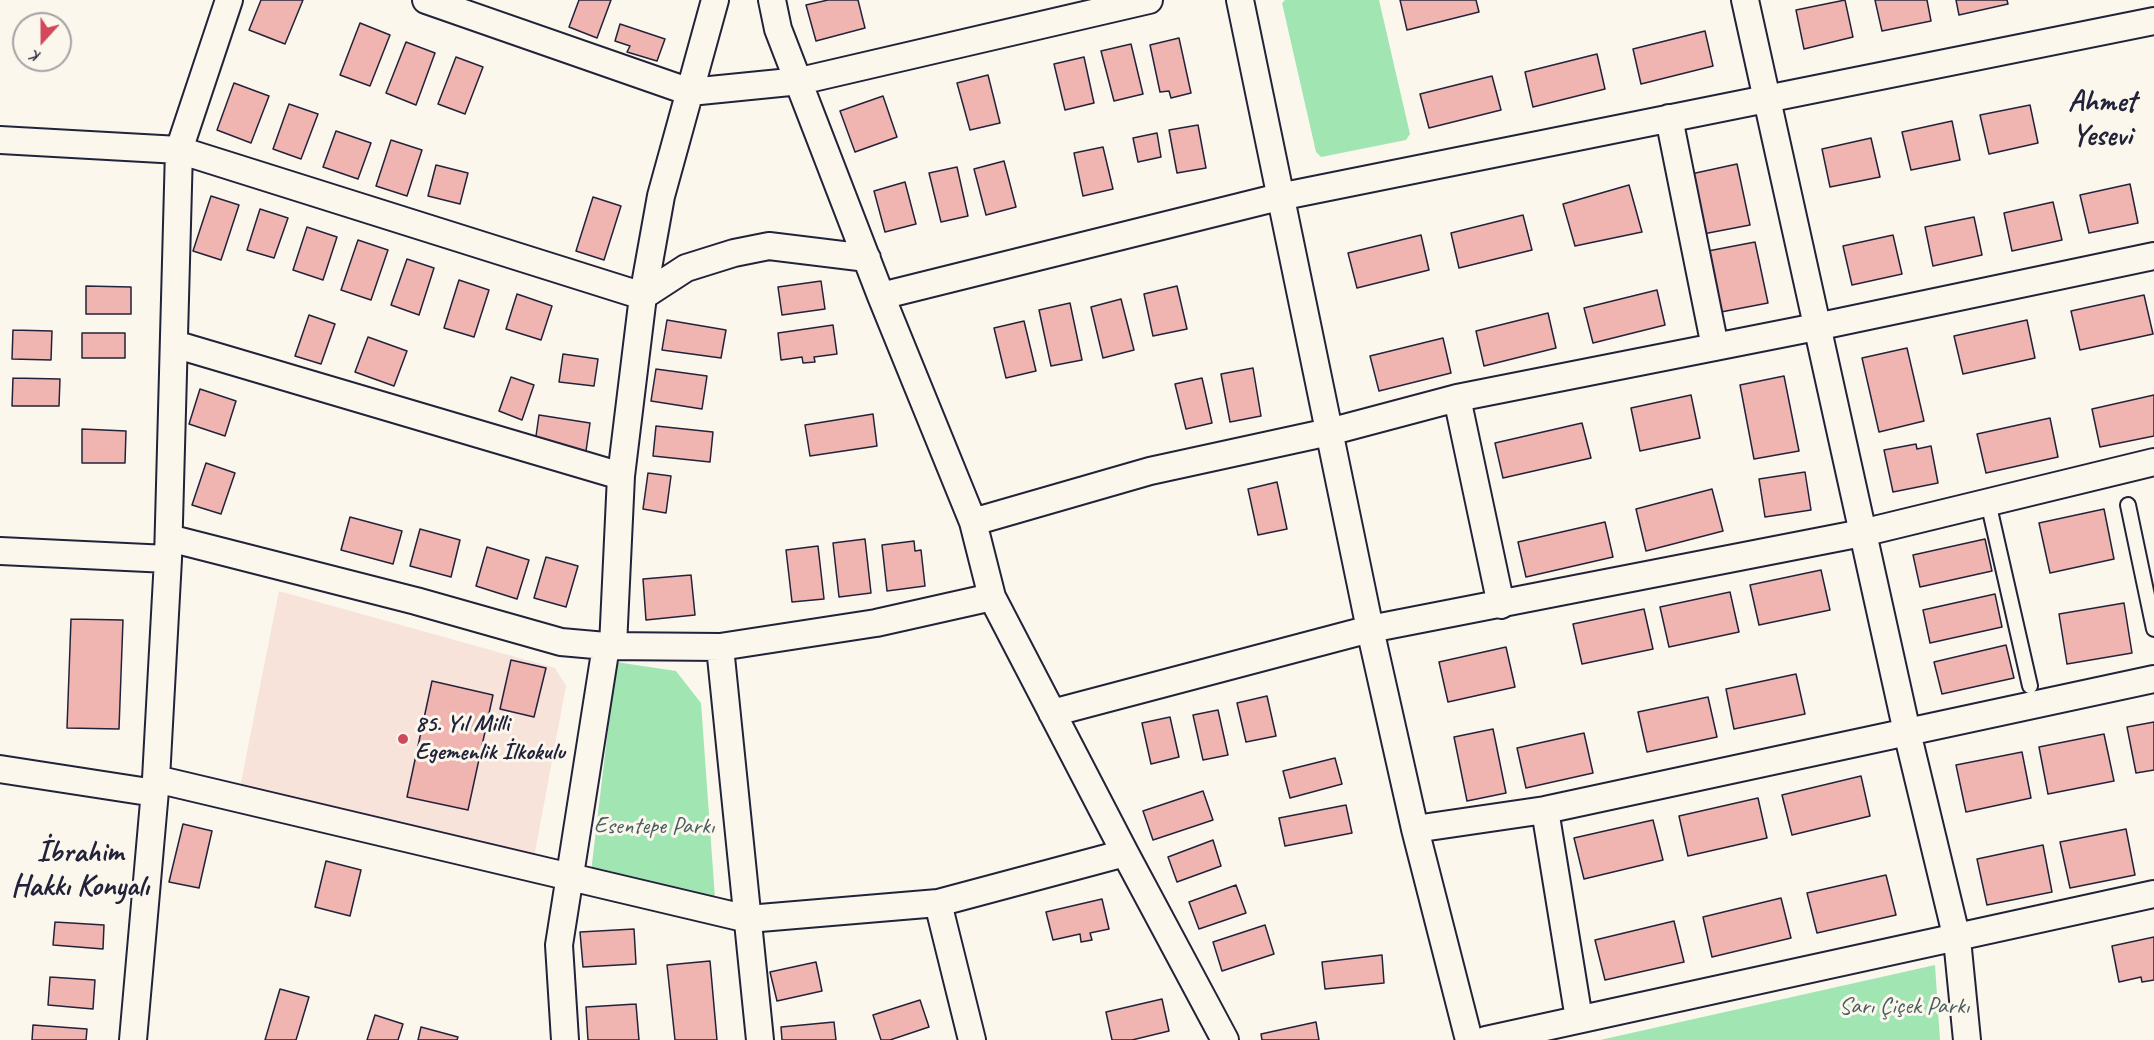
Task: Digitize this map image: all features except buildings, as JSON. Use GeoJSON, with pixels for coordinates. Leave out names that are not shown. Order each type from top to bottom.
{"type":"FeatureCollection","features":[{"type":"Feature","properties":{"kind":"street"},"geometry":{"type":"LineString","coordinates":[[133,1040],[155,786],[169,549],[179,150],[229,0]]}},
{"type":"Feature","properties":{"kind":"street"},"geometry":{"type":"LineString","coordinates":[[426,0],[690,93],[800,81],[1149,0]]}},
{"type":"Feature","properties":{"kind":"street"},"geometry":{"type":"LineString","coordinates":[[565,1040],[559,945],[568,879],[610,646],[621,476],[643,296],[661,196],[716,0]]}},
{"type":"Feature","properties":{"kind":"street"},"geometry":{"type":"LineString","coordinates":[[772,0],[778,29],[800,81],[881,296],[973,522],[992,597],[1225,1040]]}},
{"type":"Feature","properties":{"kind":"street"},"geometry":{"type":"LineString","coordinates":[[1240,0],[1370,629],[1416,829],[1469,1040]]}},
{"type":"Feature","properties":{"kind":"street"},"geometry":{"type":"LineString","coordinates":[[1745,0],[1906,732],[1957,939],[1966,1040]]}},
{"type":"Feature","properties":{"kind":"street"},"geometry":{"type":"LineString","coordinates":[[881,296],[1279,196],[2154,21]]}},
{"type":"Feature","properties":{"kind":"street"},"geometry":{"type":"LineString","coordinates":[[1669,118],[1715,347]]}},
{"type":"Feature","properties":{"kind":"street"},"geometry":{"type":"LineString","coordinates":[[0,140],[179,150],[643,296]]}},
{"type":"Feature","properties":{"kind":"street"},"geometry":{"type":"LineString","coordinates":[[643,296],[686,268],[757,248],[769,246],[804,249],[867,258]]}},
{"type":"Feature","properties":{"kind":"street"},"geometry":{"type":"LineString","coordinates":[[973,522],[1150,471],[1329,432],[1457,398],[1816,327],[2154,255]]}},
{"type":"Feature","properties":{"kind":"street"},"geometry":{"type":"LineString","coordinates":[[174,344],[621,476]]}},
{"type":"Feature","properties":{"kind":"street"},"geometry":{"type":"LineString","coordinates":[[1457,398],[1501,605]]}},
{"type":"Feature","properties":{"kind":"street"},"geometry":{"type":"LineString","coordinates":[[1052,713],[1370,629],[1862,533],[2154,462]]}},
{"type":"Feature","properties":{"kind":"street"},"geometry":{"type":"LineString","coordinates":[[0,551],[169,549],[405,598],[561,642],[610,646],[720,647],[876,623],[992,597]]}},
{"type":"Feature","properties":{"kind":"street"},"geometry":{"type":"LineString","coordinates":[[720,647],[760,1040]]}},
{"type":"Feature","properties":{"kind":"street"},"geometry":{"type":"LineString","coordinates":[[1416,829],[1545,810],[2154,679]]}},
{"type":"Feature","properties":{"kind":"street"},"geometry":{"type":"LineString","coordinates":[[0,769],[155,786],[748,919],[938,903],[1125,853]]}},
{"type":"Feature","properties":{"kind":"street"},"geometry":{"type":"LineString","coordinates":[[1545,810],[1579,1019]]}},
{"type":"Feature","properties":{"kind":"street"},"geometry":{"type":"LineString","coordinates":[[1486,1040],[1957,939],[2154,894]]}},
{"type":"Feature","properties":{"kind":"street"},"geometry":{"type":"LineString","coordinates":[[938,903],[972,1040]]}},
{"type":"Feature","properties":{"kind":"lane"},"geometry":{"type":"LineString","coordinates":[[1988,502],[2030,686]]}},
{"type":"Feature","properties":{"kind":"lane"},"geometry":{"type":"LineString","coordinates":[[2128,505],[2154,629]]}},
{"type":"Feature","properties":{"kind":"shaded area","name":"85. Yıl Milli Egemenlik İlkokulu"},"geometry":{"type":"Polygon","coordinates":[[[279,591],[555,668],[566,686],[533,863],[239,792],[279,591]]]}},
{"type":"Feature","properties":{"kind":"green space"},"geometry":{"type":"Polygon","coordinates":[[[1285,0],[1379,0],[1410,134],[1406,140],[1321,157],[1316,152],[1282,3],[1285,0]]]}},
{"type":"Feature","properties":{"kind":"green space","name":"Esentepe Parkı"},"geometry":{"type":"Polygon","coordinates":[[[616,662],[676,671],[701,703],[715,898],[591,872],[616,662]]]}},
{"type":"Feature","properties":{"kind":"green space","name":"Sarı Çiçek Parkı"},"geometry":{"type":"Polygon","coordinates":[[[1935,965],[1940,1040],[1600,1040],[1935,965]]]}},
{"type":"Feature","properties":{"kind":"place","name":"85. Yıl Milli Egemenlik İlkokulu"},"geometry":{"type":"Point","coordinates":[403,739]}},
{"type":"Feature","properties":{"kind":"district","name":"Ahmet Yesevi"},"geometry":{"type":"Point","coordinates":[2102,120]}},
{"type":"Feature","properties":{"kind":"district","name":"İbrahim Hakkı Konyalı"},"geometry":{"type":"Point","coordinates":[80,870]}}]}
